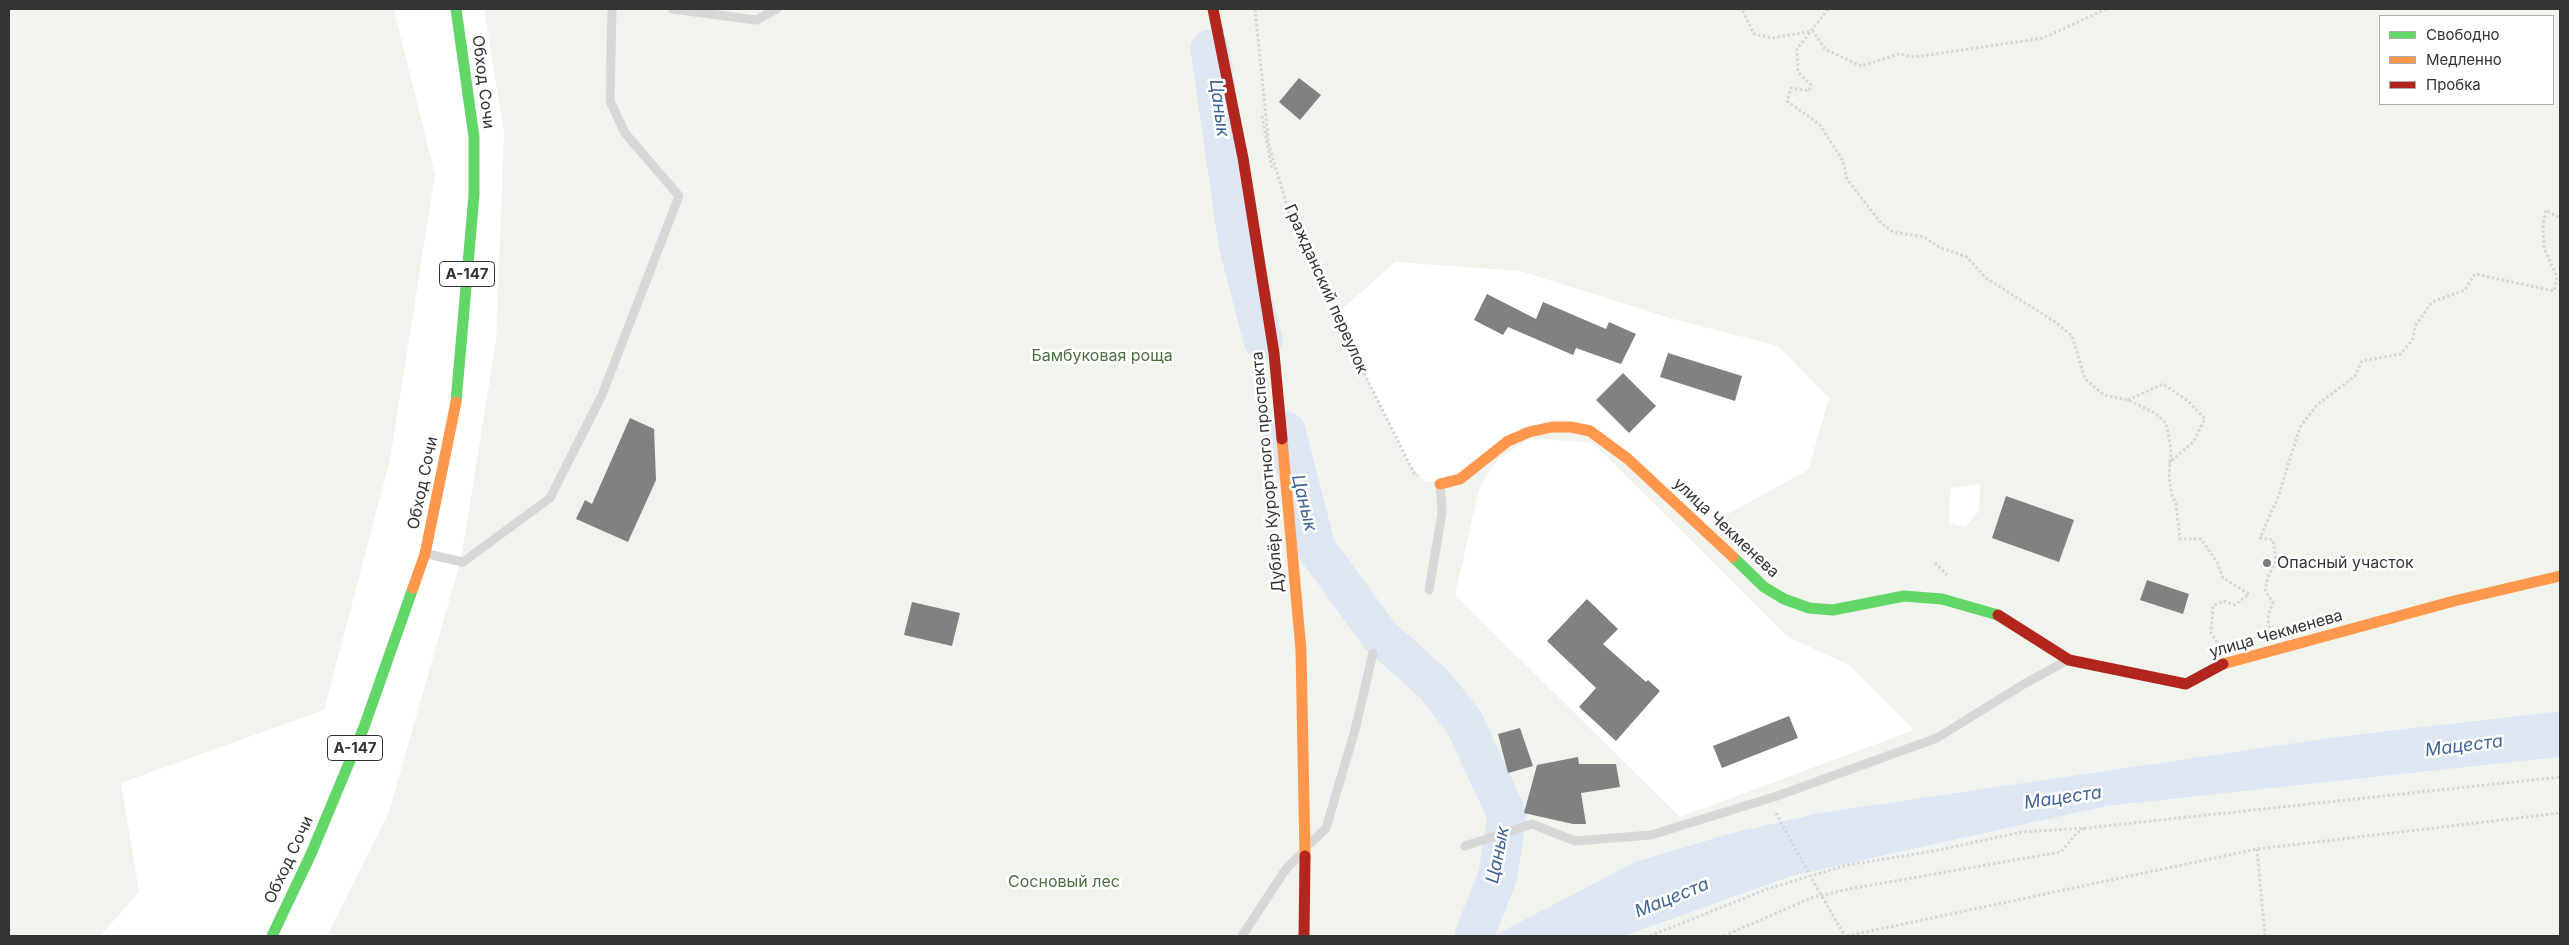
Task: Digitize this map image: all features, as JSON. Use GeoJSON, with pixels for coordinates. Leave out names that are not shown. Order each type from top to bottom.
{"type":"FeatureCollection","features":[{"type":"Feature","properties":{"kind":"main road","name":"Обход Сочи"},"geometry":{"type":"LineString","coordinates":[[272,936],[312,854],[364,727],[425,554],[455,411],[474,195],[474,137],[456,9]]}},
{"type":"Feature","properties":{"kind":"main road","name":"Дублёр Курортного проспекта"},"geometry":{"type":"LineString","coordinates":[[1213,9],[1243,158],[1274,353],[1301,650],[1306,902],[1304,936]]}},
{"type":"Feature","properties":{"kind":"main road","name":"улица Чекменева"},"geometry":{"type":"LineString","coordinates":[[1440,484],[1460,479],[1508,441],[1529,432],[1552,426],[1590,431],[1628,459],[1764,587],[1784,599],[1809,608],[1833,610],[1904,596],[1942,599],[1994,613],[2069,660],[2186,684],[2220,665],[2454,601],[2560,576]]}},
{"type":"Feature","properties":{"kind":"lane"},"geometry":{"type":"LineString","coordinates":[[425,554],[463,562],[550,498],[602,395],[679,196],[625,133],[610,101],[612,9]]}},
{"type":"Feature","properties":{"kind":"lane"},"geometry":{"type":"LineString","coordinates":[[672,9],[756,20],[777,9]]}},
{"type":"Feature","properties":{"kind":"lane"},"geometry":{"type":"LineString","coordinates":[[1428,590],[1442,513],[1440,484]]}},
{"type":"Feature","properties":{"kind":"lane"},"geometry":{"type":"LineString","coordinates":[[1242,936],[1286,870],[1326,828],[1355,730],[1374,653]]}},
{"type":"Feature","properties":{"kind":"lane"},"geometry":{"type":"LineString","coordinates":[[1465,846],[1532,824],[1575,841],[1660,832],[1777,796],[1936,738],[2024,684],[2069,660]]}},
{"type":"Feature","properties":{"kind":"path","name":"Гражданский переулок"},"geometry":{"type":"LineString","coordinates":[[1256,9],[1269,146],[1291,219],[1414,473],[1425,481],[1440,484]]}},
{"type":"Feature","properties":{"kind":"path"},"geometry":{"type":"LineString","coordinates":[[1738,9],[1742,10],[1754,34],[1772,38],[1813,31]]}},
{"type":"Feature","properties":{"kind":"path"},"geometry":{"type":"LineString","coordinates":[[1828,9],[1813,31],[1797,49],[1798,72],[1811,85],[1809,91],[1790,88],[1787,101],[1820,125],[1843,161],[1847,179],[1881,223],[1893,232],[1924,237],[1939,247],[1967,257],[1986,278],[2055,322],[2072,336],[2085,379],[2104,395],[2128,400],[2155,413],[2166,423],[2170,449],[2168,463],[2180,539],[2201,539],[2217,562],[2222,578],[2249,594],[2235,604],[2224,601],[2213,606],[2211,634],[2218,644],[2220,665]]}},
{"type":"Feature","properties":{"kind":"path"},"geometry":{"type":"LineString","coordinates":[[1813,31],[1825,49],[1861,66],[1898,54],[1915,57],[2043,38],[2106,9]]}},
{"type":"Feature","properties":{"kind":"path"},"geometry":{"type":"LineString","coordinates":[[2273,650],[2268,616],[2273,602],[2265,591],[2268,577],[2276,561],[2273,540],[2260,538],[2278,496],[2300,428],[2317,405],[2355,376],[2362,361],[2401,354],[2413,339],[2415,326],[2432,302],[2464,290],[2475,274],[2554,291],[2557,277],[2544,248],[2543,224],[2546,210],[2560,218]]}},
{"type":"Feature","properties":{"kind":"path"},"geometry":{"type":"LineString","coordinates":[[2128,400],[2163,384],[2188,401],[2205,419],[2193,442],[2168,463]]}},
{"type":"Feature","properties":{"kind":"path"},"geometry":{"type":"LineString","coordinates":[[1650,936],[1767,889],[1847,865],[1934,851],[2022,832],[2086,828],[2560,777]]}},
{"type":"Feature","properties":{"kind":"path"},"geometry":{"type":"LineString","coordinates":[[1776,813],[1846,936],[2257,849],[2560,813]]}},
{"type":"Feature","properties":{"kind":"path"},"geometry":{"type":"LineString","coordinates":[[1724,936],[1822,896],[1849,889],[2061,852],[2077,833],[2086,828]]}},
{"type":"Feature","properties":{"kind":"path"},"geometry":{"type":"LineString","coordinates":[[2257,849],[2265,936]]}},
{"type":"Feature","properties":{"kind":"green space"},"geometry":{"type":"Polygon","coordinates":[[[9,9],[394,9],[435,175],[390,460],[324,710],[121,783],[139,892],[100,936],[9,936],[9,9]]]}},
{"type":"Feature","properties":{"kind":"green space"},"geometry":{"type":"Polygon","coordinates":[[[484,9],[2560,9],[2560,711],[2336,737],[1819,813],[1728,834],[1635,862],[1493,936],[327,936],[389,812],[461,559],[496,341],[504,132],[484,9]],[[1395,262],[1338,313],[1364,373],[1408,463],[1425,481],[1450,483],[1490,456],[1508,441],[1529,432],[1552,427],[1571,427],[1590,431],[1628,459],[1702,528],[1808,470],[1829,398],[1778,346],[1673,319],[1520,271],[1395,262]],[[1530,438],[1498,459],[1480,486],[1455,595],[1680,817],[1914,730],[1849,665],[1788,637],[1593,443],[1530,438]],[[1980,484],[1950,488],[1949,523],[1965,527],[1979,511],[1980,484]]]}},
{"type":"Feature","properties":{"kind":"green space"},"geometry":{"type":"Polygon","coordinates":[[[2560,757],[2560,936],[1624,936],[1792,876],[2107,806],[2560,757]]]}},
{"type":"Feature","properties":{"kind":"water","name":"Мацеста"},"geometry":{"type":"Polygon","coordinates":[[[2560,711],[2560,757],[2107,806],[1792,876],[1624,936],[1493,936],[1635,862],[1728,834],[1819,813],[2336,737],[2560,711]]]}},
{"type":"Feature","properties":{"kind":"building"},"geometry":{"type":"Polygon","coordinates":[[[1299,78],[1321,95],[1300,120],[1279,102],[1299,78]]]}},
{"type":"Feature","properties":{"kind":"building"},"geometry":{"type":"Polygon","coordinates":[[[1487,294],[1536,319],[1543,302],[1606,329],[1609,322],[1636,334],[1621,364],[1576,348],[1573,355],[1508,327],[1503,335],[1474,320],[1487,294]]]}},
{"type":"Feature","properties":{"kind":"building"},"geometry":{"type":"Polygon","coordinates":[[[1668,353],[1742,376],[1735,401],[1660,377],[1668,353]]]}},
{"type":"Feature","properties":{"kind":"building"},"geometry":{"type":"Polygon","coordinates":[[[1623,373],[1656,406],[1629,433],[1596,400],[1623,373]]]}},
{"type":"Feature","properties":{"kind":"building"},"geometry":{"type":"Polygon","coordinates":[[[630,418],[654,429],[656,480],[628,542],[576,519],[585,500],[592,504],[630,418]]]}},
{"type":"Feature","properties":{"kind":"building"},"geometry":{"type":"Polygon","coordinates":[[[2006,496],[2074,520],[2059,562],[1992,538],[2006,496]]]}},
{"type":"Feature","properties":{"kind":"building"},"geometry":{"type":"Polygon","coordinates":[[[2147,580],[2189,594],[2183,614],[2140,600],[2147,580]]]}},
{"type":"Feature","properties":{"kind":"building"},"geometry":{"type":"Polygon","coordinates":[[[1587,599],[1618,629],[1603,644],[1646,682],[1648,680],[1660,691],[1616,741],[1579,707],[1596,688],[1547,641],[1587,599]]]}},
{"type":"Feature","properties":{"kind":"building"},"geometry":{"type":"Polygon","coordinates":[[[912,602],[960,613],[952,646],[904,635],[912,602]]]}},
{"type":"Feature","properties":{"kind":"building"},"geometry":{"type":"Polygon","coordinates":[[[1789,716],[1798,738],[1722,768],[1713,746],[1789,716]]]}},
{"type":"Feature","properties":{"kind":"building"},"geometry":{"type":"Polygon","coordinates":[[[1520,728],[1533,766],[1508,773],[1498,734],[1520,728]]]}},
{"type":"Feature","properties":{"kind":"building"},"geometry":{"type":"Polygon","coordinates":[[[1578,757],[1579,764],[1616,764],[1620,787],[1581,793],[1586,824],[1573,824],[1524,813],[1537,765],[1578,757]]]}},
{"type":"Feature","properties":{"kind":"waterway","name":"Цанык"},"geometry":{"type":"LineString","coordinates":[[1210,49],[1238,244],[1263,340]]}},
{"type":"Feature","properties":{"kind":"waterway","name":"Цанык"},"geometry":{"type":"LineString","coordinates":[[1286,431],[1316,548],[1380,636],[1434,684],[1464,722],[1507,815],[1498,875],[1474,936]]}},
{"type":"Feature","properties":{"kind":"traffic: fast"},"geometry":{"type":"LineString","coordinates":[[456,9],[474,137],[474,195],[456,402]]}},
{"type":"Feature","properties":{"kind":"traffic: fast"},"geometry":{"type":"LineString","coordinates":[[1733,557],[1764,587],[1784,599],[1809,608],[1833,610],[1904,596],[1942,599],[1998,615]]}},
{"type":"Feature","properties":{"kind":"traffic: fast"},"geometry":{"type":"LineString","coordinates":[[272,936],[311,854],[364,727],[413,588]]}},
{"type":"Feature","properties":{"kind":"traffic: slow"},"geometry":{"type":"LineString","coordinates":[[413,588],[425,554],[456,402]]}},
{"type":"Feature","properties":{"kind":"traffic: slow"},"geometry":{"type":"LineString","coordinates":[[1440,484],[1460,479],[1508,441],[1529,432],[1552,427],[1571,427],[1590,431],[1628,459],[1733,557]]}},
{"type":"Feature","properties":{"kind":"traffic: slow"},"geometry":{"type":"LineString","coordinates":[[1282,439],[1301,650],[1305,856]]}},
{"type":"Feature","properties":{"kind":"traffic: slow"},"geometry":{"type":"LineString","coordinates":[[2223,664],[2454,601],[2560,576]]}},
{"type":"Feature","properties":{"kind":"traffic: jam"},"geometry":{"type":"LineString","coordinates":[[1213,9],[1243,158],[1274,353],[1282,439]]}},
{"type":"Feature","properties":{"kind":"traffic: jam"},"geometry":{"type":"LineString","coordinates":[[1998,615],[2069,660],[2186,684],[2223,664]]}},
{"type":"Feature","properties":{"kind":"traffic: jam"},"geometry":{"type":"LineString","coordinates":[[1304,936],[1305,856]]}},
{"type":"Feature","properties":{"kind":"place","name":"Опасный участок"},"geometry":{"type":"Point","coordinates":[2267,563]}},
{"type":"Feature","properties":{"kind":"park label","name":"Бамбуковая роща"},"geometry":{"type":"Point","coordinates":[1102,356]}},
{"type":"Feature","properties":{"kind":"park label","name":"Сосновый лес"},"geometry":{"type":"Point","coordinates":[1064,882]}}]}
